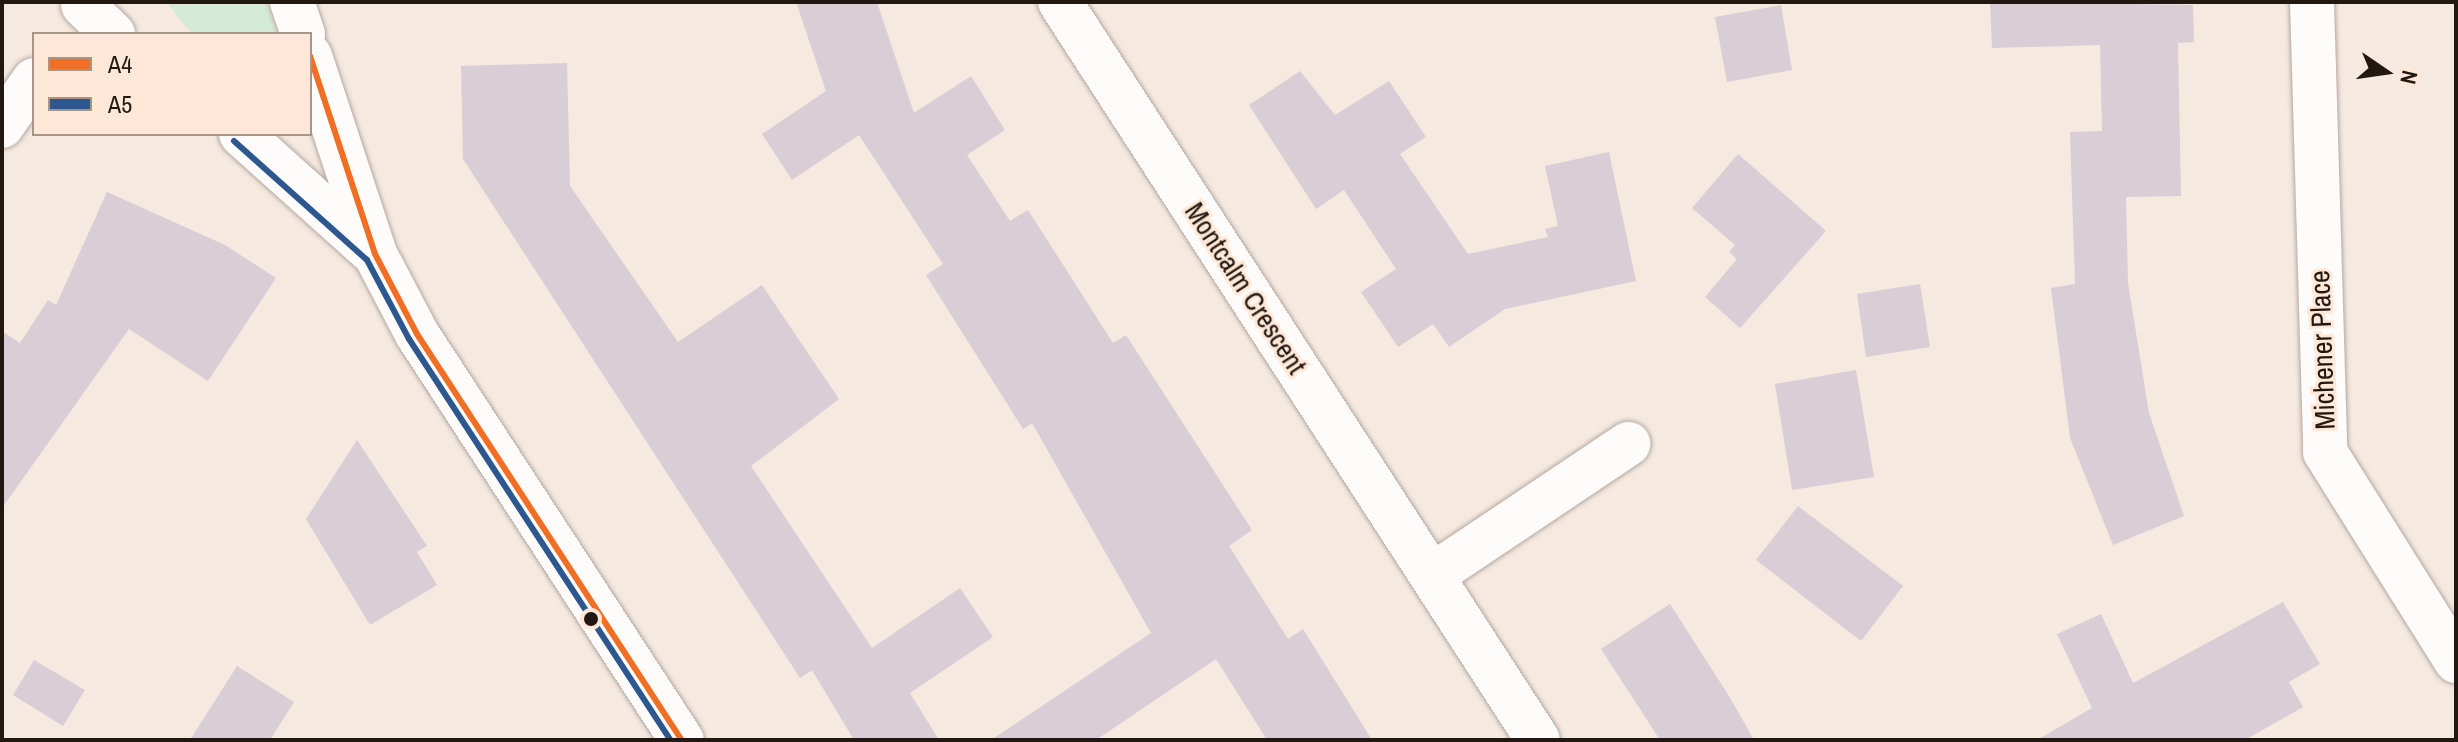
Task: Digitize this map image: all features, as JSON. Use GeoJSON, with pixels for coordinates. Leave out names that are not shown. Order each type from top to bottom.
{"type":"FeatureCollection","features":[{"type":"Feature","properties":{"kind":"street"},"geometry":{"type":"LineString","coordinates":[[292,2],[302,32]]}},
{"type":"Feature","properties":{"kind":"street","name":"Montcalm Crescent"},"geometry":{"type":"LineString","coordinates":[[1060,2],[1434,574],[1538,740]]}},
{"type":"Feature","properties":{"kind":"street","name":"Michener Place"},"geometry":{"type":"LineString","coordinates":[[2312,2],[2325,452],[2456,661]]}},
{"type":"Feature","properties":{"kind":"street"},"geometry":{"type":"LineString","coordinates":[[312,62],[375,254],[417,334],[682,740]]}},
{"type":"Feature","properties":{"kind":"street"},"geometry":{"type":"LineString","coordinates":[[2,126],[32,83]]}},
{"type":"Feature","properties":{"kind":"street"},"geometry":{"type":"LineString","coordinates":[[243,136],[375,254]]}},
{"type":"Feature","properties":{"kind":"street"},"geometry":{"type":"LineString","coordinates":[[1434,574],[1628,444]]}},
{"type":"Feature","properties":{"kind":"green space"},"geometry":{"type":"Polygon","coordinates":[[[166,2],[266,2],[277,32],[190,32],[166,2]]]}},
{"type":"Feature","properties":{"kind":"building"},"geometry":{"type":"Polygon","coordinates":[[[796,2],[877,2],[914,113],[971,76],[1005,130],[967,155],[1010,221],[1028,210],[1113,343],[1126,335],[1252,530],[1229,546],[1288,639],[1303,629],[1372,740],[1267,740],[1216,659],[1096,740],[991,740],[1151,633],[1032,423],[1023,429],[926,275],[943,264],[859,135],[792,180],[762,134],[826,91],[796,2]]]}},
{"type":"Feature","properties":{"kind":"building"},"geometry":{"type":"Polygon","coordinates":[[[1990,2],[2193,5],[2194,42],[2178,43],[2181,196],[2126,197],[2128,283],[2149,413],[2184,516],[2113,545],[2070,438],[2051,288],[2075,284],[2070,132],[2102,131],[2100,45],[1992,48],[1990,2]]]}},
{"type":"Feature","properties":{"kind":"building"},"geometry":{"type":"Polygon","coordinates":[[[1781,5],[1792,70],[1727,82],[1715,17],[1781,5]]]}},
{"type":"Feature","properties":{"kind":"building"},"geometry":{"type":"Polygon","coordinates":[[[567,63],[570,186],[678,342],[762,285],[839,399],[751,466],[872,648],[960,588],[993,637],[910,693],[939,740],[854,740],[812,670],[800,678],[463,159],[461,66],[567,63]]]}},
{"type":"Feature","properties":{"kind":"building"},"geometry":{"type":"Polygon","coordinates":[[[1300,71],[1335,115],[1389,81],[1426,137],[1400,154],[1468,254],[1548,237],[1545,229],[1558,226],[1545,166],[1609,152],[1636,281],[1505,309],[1449,347],[1433,324],[1398,347],[1361,292],[1396,269],[1344,190],[1316,209],[1249,105],[1300,71]]]}},
{"type":"Feature","properties":{"kind":"building"},"geometry":{"type":"Polygon","coordinates":[[[1738,154],[1826,231],[1740,328],[1705,297],[1737,259],[1729,252],[1735,245],[1692,208],[1738,154]]]}},
{"type":"Feature","properties":{"kind":"building"},"geometry":{"type":"Polygon","coordinates":[[[107,192],[225,245],[276,278],[208,381],[129,329],[2,508],[2,331],[20,343],[48,300],[56,305],[107,192]]]}},
{"type":"Feature","properties":{"kind":"building"},"geometry":{"type":"Polygon","coordinates":[[[1920,284],[1930,347],[1866,357],[1857,294],[1920,284]]]}},
{"type":"Feature","properties":{"kind":"building"},"geometry":{"type":"Polygon","coordinates":[[[1856,370],[1874,477],[1792,490],[1775,384],[1856,370]]]}},
{"type":"Feature","properties":{"kind":"building"},"geometry":{"type":"Polygon","coordinates":[[[357,440],[427,546],[417,552],[437,585],[370,625],[306,519],[357,440]]]}},
{"type":"Feature","properties":{"kind":"building"},"geometry":{"type":"Polygon","coordinates":[[[1798,506],[1903,586],[1861,641],[1756,560],[1798,506]]]}},
{"type":"Feature","properties":{"kind":"building"},"geometry":{"type":"Polygon","coordinates":[[[2283,602],[2320,664],[2289,682],[2303,707],[2245,740],[2037,740],[2092,708],[2057,634],[2101,614],[2133,683],[2283,602]]]}},
{"type":"Feature","properties":{"kind":"building"},"geometry":{"type":"Polygon","coordinates":[[[1670,604],[1754,740],[1660,740],[1601,649],[1670,604]]]}},
{"type":"Feature","properties":{"kind":"building"},"geometry":{"type":"Polygon","coordinates":[[[34,660],[85,690],[63,726],[13,695],[34,660]]]}},
{"type":"Feature","properties":{"kind":"building"},"geometry":{"type":"Polygon","coordinates":[[[237,666],[294,702],[270,740],[190,740],[237,666]]]}},
{"type":"Feature","properties":{"kind":"transit line","name":"A4"},"geometry":{"type":"LineString","coordinates":[[312,62],[375,254],[417,334],[682,740]]}},
{"type":"Feature","properties":{"kind":"transit line","name":"A5"},"geometry":{"type":"LineString","coordinates":[[234,141],[367,260],[409,339],[670,740]]}}]}
